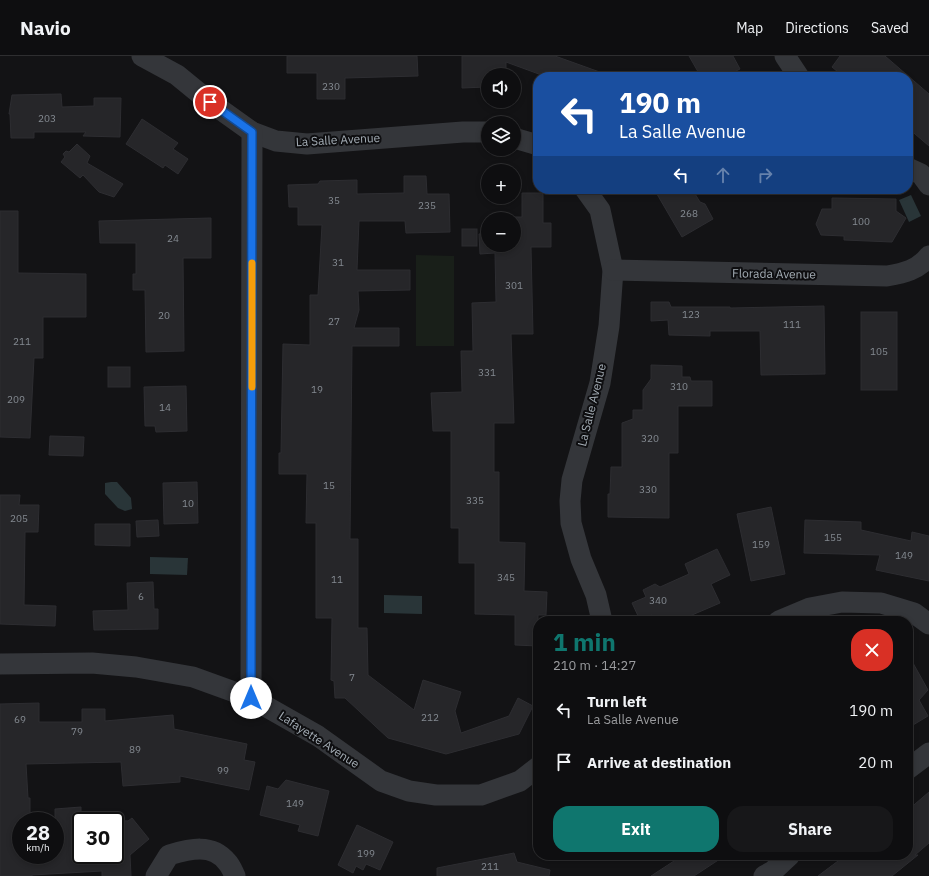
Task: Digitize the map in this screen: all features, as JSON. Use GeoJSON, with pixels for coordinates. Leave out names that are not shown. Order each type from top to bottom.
{"type":"FeatureCollection","features":[{"type":"Feature","properties":{"kind":"street","name":"La Salle Avenue"},"geometry":{"type":"LineString","coordinates":[[142,56],[177,75],[210,102],[252,132],[276,141],[307,144],[463,132],[481,132]]}},
{"type":"Feature","properties":{"kind":"street"},"geometry":{"type":"LineString","coordinates":[[785,56],[796,72]]}},
{"type":"Feature","properties":{"kind":"street"},"geometry":{"type":"LineString","coordinates":[[251,698],[252,132]]}},
{"type":"Feature","properties":{"kind":"street"},"geometry":{"type":"LineString","coordinates":[[521,140],[533,144]]}},
{"type":"Feature","properties":{"kind":"street"},"geometry":{"type":"LineString","coordinates":[[913,170],[921,174],[929,185]]}},
{"type":"Feature","properties":{"kind":"street","name":"La Salle Avenue"},"geometry":{"type":"LineString","coordinates":[[589,194],[600,210],[613,270],[609,326],[600,383],[572,480],[570,501],[571,523],[581,559],[596,594],[601,616]]}},
{"type":"Feature","properties":{"kind":"street","name":"Florada Avenue"},"geometry":{"type":"LineString","coordinates":[[613,270],[887,276],[908,272],[926,260],[929,256]]}},
{"type":"Feature","properties":{"kind":"street"},"geometry":{"type":"LineString","coordinates":[[791,616],[810,608],[842,602],[881,603],[914,613],[929,624]]}},
{"type":"Feature","properties":{"kind":"street","name":"Lafayette Avenue"},"geometry":{"type":"LineString","coordinates":[[0,664],[92,663],[136,667],[194,677],[251,698],[318,736],[381,782],[409,791],[436,795],[481,795],[520,781],[533,771]]}},
{"type":"Feature","properties":{"kind":"street"},"geometry":{"type":"LineString","coordinates":[[913,765],[929,753]]}},
{"type":"Feature","properties":{"kind":"street"},"geometry":{"type":"LineString","coordinates":[[156,876],[169,855],[191,849],[212,850],[227,862],[235,876]]}},
{"type":"Feature","properties":{"kind":"street"},"geometry":{"type":"LineString","coordinates":[[764,876],[773,871],[785,860]]}},
{"type":"Feature","properties":{"kind":"shaded area"},"geometry":{"type":"Polygon","coordinates":[[[911,195],[921,216],[909,222],[899,200],[911,195]]]}},
{"type":"Feature","properties":{"kind":"shaded area"},"geometry":{"type":"Polygon","coordinates":[[[416,255],[454,256],[454,346],[416,346],[416,255]]]}},
{"type":"Feature","properties":{"kind":"shaded area"},"geometry":{"type":"Polygon","coordinates":[[[117,482],[131,498],[132,509],[125,511],[118,508],[105,494],[105,483],[117,482]]]}},
{"type":"Feature","properties":{"kind":"shaded area"},"geometry":{"type":"Polygon","coordinates":[[[150,557],[188,558],[187,575],[150,574],[150,557]]]}},
{"type":"Feature","properties":{"kind":"shaded area"},"geometry":{"type":"Polygon","coordinates":[[[384,595],[422,596],[422,614],[384,613],[384,595]]]}},
{"type":"Feature","properties":{"kind":"building"},"geometry":{"type":"Polygon","coordinates":[[[287,56],[417,56],[418,76],[345,78],[345,99],[317,99],[317,73],[287,73],[287,56]]]}},
{"type":"Feature","properties":{"kind":"building"},"geometry":{"type":"Polygon","coordinates":[[[462,56],[555,56],[600,72],[533,72],[506,62],[506,68],[481,68],[481,87],[462,88],[462,56]]]}},
{"type":"Feature","properties":{"kind":"building"},"geometry":{"type":"Polygon","coordinates":[[[689,56],[733,56],[740,69],[737,72],[698,72],[689,56]]]}},
{"type":"Feature","properties":{"kind":"building"},"geometry":{"type":"Polygon","coordinates":[[[840,56],[885,56],[904,72],[838,72],[832,67],[840,56]]]}},
{"type":"Feature","properties":{"kind":"building"},"geometry":{"type":"Polygon","coordinates":[[[913,80],[929,94],[929,146],[913,132],[913,80]]]}},
{"type":"Feature","properties":{"kind":"building"},"geometry":{"type":"Polygon","coordinates":[[[61,94],[62,107],[94,106],[94,98],[121,98],[120,137],[83,136],[86,132],[34,132],[34,138],[11,138],[9,114],[12,95],[61,94]]]}},
{"type":"Feature","properties":{"kind":"building"},"geometry":{"type":"Polygon","coordinates":[[[142,119],[178,143],[173,149],[188,159],[178,174],[165,165],[163,168],[126,144],[142,119]]]}},
{"type":"Feature","properties":{"kind":"building"},"geometry":{"type":"Polygon","coordinates":[[[77,144],[90,156],[87,163],[123,184],[114,197],[99,192],[83,175],[80,178],[61,162],[65,157],[63,154],[66,151],[69,152],[77,144]]]}},
{"type":"Feature","properties":{"kind":"building"},"geometry":{"type":"Polygon","coordinates":[[[404,176],[426,176],[427,194],[449,194],[450,232],[406,233],[405,221],[359,221],[357,270],[410,270],[410,290],[358,291],[359,310],[354,328],[399,328],[399,346],[352,346],[350,539],[358,539],[358,628],[367,628],[368,675],[414,710],[423,680],[461,692],[455,711],[461,733],[509,716],[518,698],[533,706],[519,734],[446,754],[388,738],[345,698],[335,698],[334,681],[331,680],[332,618],[316,618],[316,523],[306,523],[307,474],[279,474],[279,453],[281,453],[283,344],[310,345],[310,295],[318,295],[322,225],[298,225],[298,207],[289,207],[288,185],[318,184],[320,181],[357,180],[357,194],[404,193],[404,176]]]}},
{"type":"Feature","properties":{"kind":"building"},"geometry":{"type":"Polygon","coordinates":[[[522,193],[543,194],[543,223],[551,223],[551,247],[531,247],[533,334],[511,334],[514,423],[494,423],[494,472],[499,472],[499,542],[525,543],[524,591],[547,592],[546,615],[533,616],[533,646],[515,645],[515,615],[475,614],[475,563],[459,563],[459,528],[451,528],[451,431],[433,431],[431,393],[462,392],[461,351],[473,351],[472,303],[496,302],[495,253],[480,254],[479,234],[481,234],[481,252],[521,252],[522,193]]]}},
{"type":"Feature","properties":{"kind":"building"},"geometry":{"type":"Polygon","coordinates":[[[657,194],[695,194],[700,202],[705,204],[713,219],[682,237],[657,194]]]}},
{"type":"Feature","properties":{"kind":"building"},"geometry":{"type":"Polygon","coordinates":[[[832,198],[896,199],[896,211],[906,218],[892,242],[844,240],[844,236],[821,235],[816,224],[822,209],[832,209],[832,198]]]}},
{"type":"Feature","properties":{"kind":"building"},"geometry":{"type":"Polygon","coordinates":[[[0,211],[18,211],[18,273],[86,274],[86,317],[43,317],[43,358],[34,358],[30,438],[0,437],[0,211]]]}},
{"type":"Feature","properties":{"kind":"building"},"geometry":{"type":"Polygon","coordinates":[[[211,218],[211,258],[183,258],[184,351],[146,352],[145,290],[133,290],[133,274],[136,274],[136,243],[100,243],[99,221],[211,218]]]}},
{"type":"Feature","properties":{"kind":"building"},"geometry":{"type":"Polygon","coordinates":[[[462,229],[477,229],[477,246],[462,246],[462,229]]]}},
{"type":"Feature","properties":{"kind":"building"},"geometry":{"type":"Polygon","coordinates":[[[651,302],[669,302],[671,307],[730,308],[824,306],[825,374],[761,375],[760,331],[710,331],[710,336],[669,335],[668,320],[651,321],[651,302]]]}},
{"type":"Feature","properties":{"kind":"building"},"geometry":{"type":"Polygon","coordinates":[[[861,312],[897,312],[897,390],[861,390],[861,312]]]}},
{"type":"Feature","properties":{"kind":"building"},"geometry":{"type":"Polygon","coordinates":[[[651,365],[682,366],[682,377],[690,377],[691,381],[712,381],[712,406],[678,406],[678,453],[669,453],[669,518],[608,517],[608,494],[610,494],[611,467],[622,467],[622,423],[633,419],[633,410],[643,410],[643,390],[651,379],[651,365]]]}},
{"type":"Feature","properties":{"kind":"building"},"geometry":{"type":"Polygon","coordinates":[[[108,367],[130,367],[130,387],[108,387],[108,367]]]}},
{"type":"Feature","properties":{"kind":"building"},"geometry":{"type":"Polygon","coordinates":[[[186,386],[187,431],[156,432],[155,426],[145,426],[144,387],[186,386]]]}},
{"type":"Feature","properties":{"kind":"building"},"geometry":{"type":"Polygon","coordinates":[[[50,436],[84,437],[83,456],[49,455],[50,436]]]}},
{"type":"Feature","properties":{"kind":"building"},"geometry":{"type":"Polygon","coordinates":[[[197,482],[198,523],[164,524],[163,483],[197,482]]]}},
{"type":"Feature","properties":{"kind":"building"},"geometry":{"type":"Polygon","coordinates":[[[0,495],[20,495],[19,505],[39,505],[38,532],[25,532],[24,605],[56,606],[55,626],[0,624],[0,495]]]}},
{"type":"Feature","properties":{"kind":"building"},"geometry":{"type":"Polygon","coordinates":[[[771,507],[785,574],[751,581],[737,514],[771,507]]]}},
{"type":"Feature","properties":{"kind":"building"},"geometry":{"type":"Polygon","coordinates":[[[158,520],[159,536],[137,537],[136,521],[158,520]]]}},
{"type":"Feature","properties":{"kind":"building"},"geometry":{"type":"Polygon","coordinates":[[[805,520],[861,522],[861,530],[911,541],[912,532],[929,536],[929,581],[876,570],[880,555],[804,553],[805,520]]]}},
{"type":"Feature","properties":{"kind":"building"},"geometry":{"type":"Polygon","coordinates":[[[95,524],[130,524],[130,546],[95,545],[95,524]]]}},
{"type":"Feature","properties":{"kind":"building"},"geometry":{"type":"Polygon","coordinates":[[[717,549],[730,575],[711,584],[720,603],[690,616],[638,616],[632,603],[646,597],[643,590],[655,584],[660,587],[689,574],[685,564],[717,549]]]}},
{"type":"Feature","properties":{"kind":"building"},"geometry":{"type":"Polygon","coordinates":[[[153,582],[154,609],[158,609],[158,629],[94,630],[93,611],[128,610],[127,583],[153,582]]]}},
{"type":"Feature","properties":{"kind":"building"},"geometry":{"type":"Polygon","coordinates":[[[913,663],[928,690],[919,700],[928,716],[913,725],[913,663]]]}},
{"type":"Feature","properties":{"kind":"building"},"geometry":{"type":"Polygon","coordinates":[[[39,703],[39,722],[82,722],[82,709],[105,709],[105,721],[173,715],[174,729],[247,744],[244,760],[255,762],[249,790],[180,776],[180,782],[123,786],[121,762],[26,764],[30,812],[12,812],[12,864],[64,864],[64,812],[55,812],[55,809],[81,807],[81,812],[72,812],[72,864],[124,864],[124,821],[128,821],[132,818],[149,839],[130,855],[131,876],[102,876],[102,871],[32,876],[0,876],[0,704],[39,703]]]}},
{"type":"Feature","properties":{"kind":"building"},"geometry":{"type":"Polygon","coordinates":[[[286,780],[329,791],[318,836],[298,831],[300,825],[260,815],[267,786],[278,789],[286,780]]]}},
{"type":"Feature","properties":{"kind":"building"},"geometry":{"type":"Polygon","coordinates":[[[929,792],[929,843],[915,855],[918,855],[913,859],[913,806],[929,792]]]}},
{"type":"Feature","properties":{"kind":"building"},"geometry":{"type":"Polygon","coordinates":[[[357,825],[393,842],[380,870],[366,864],[363,870],[356,866],[353,873],[338,865],[357,825]]]}},
{"type":"Feature","properties":{"kind":"building"},"geometry":{"type":"Polygon","coordinates":[[[514,853],[517,862],[550,870],[549,876],[437,876],[437,868],[514,853]]]}},
{"type":"Feature","properties":{"kind":"building"},"geometry":{"type":"Polygon","coordinates":[[[673,860],[718,860],[694,876],[651,876],[674,861],[673,860]]]}},
{"type":"Feature","properties":{"kind":"building"},"geometry":{"type":"Polygon","coordinates":[[[839,860],[912,860],[892,876],[818,876],[839,860]]]}},
{"type":"Feature","properties":{"kind":"slow traffic"},"geometry":{"type":"LineString","coordinates":[[252,263],[252,387]]}},
{"type":"Feature","properties":{"kind":"route"},"geometry":{"type":"LineString","coordinates":[[210,102],[252,132],[251,698]]}}]}
